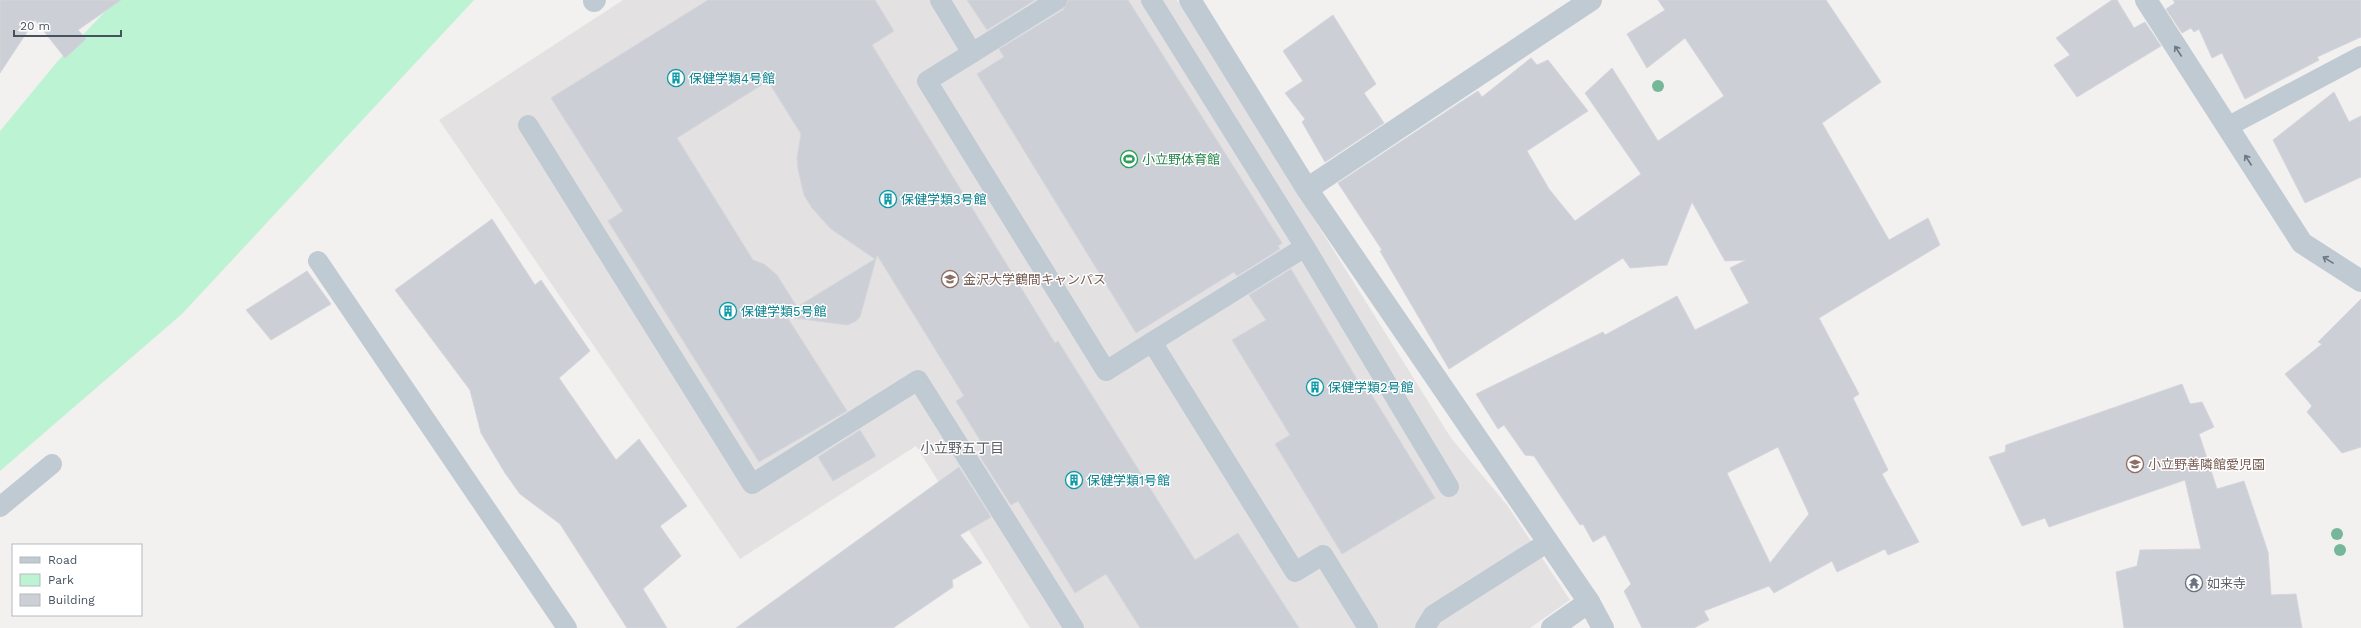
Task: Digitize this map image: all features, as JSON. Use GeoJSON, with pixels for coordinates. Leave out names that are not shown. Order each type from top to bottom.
{"type":"FeatureCollection","features":[{"type":"Feature","properties":{"kind":"street"},"geometry":{"type":"LineString","coordinates":[[1190,0],[1307,189],[1589,602],[1603,628]]}},
{"type":"Feature","properties":{"kind":"street"},"geometry":{"type":"LineString","coordinates":[[1307,189],[1591,0]]}},
{"type":"Feature","properties":{"kind":"street"},"geometry":{"type":"LineString","coordinates":[[2146,0],[2302,243],[2361,281]]}},
{"type":"Feature","properties":{"kind":"street"},"geometry":{"type":"LineString","coordinates":[[1552,628],[1589,602]]}},
{"type":"Feature","properties":{"kind":"lane"},"geometry":{"type":"LineString","coordinates":[[940,0],[972,53]]}},
{"type":"Feature","properties":{"kind":"lane"},"geometry":{"type":"LineString","coordinates":[[1057,0],[927,81],[1106,371],[1305,247]]}},
{"type":"Feature","properties":{"kind":"lane"},"geometry":{"type":"LineString","coordinates":[[1151,0],[1305,247],[1449,487]]}},
{"type":"Feature","properties":{"kind":"lane"},"geometry":{"type":"LineString","coordinates":[[2227,127],[2361,56]]}},
{"type":"Feature","properties":{"kind":"lane"},"geometry":{"type":"LineString","coordinates":[[528,125],[752,484],[918,380],[1074,628]]}},
{"type":"Feature","properties":{"kind":"lane"},"geometry":{"type":"LineString","coordinates":[[318,261],[567,628]]}},
{"type":"Feature","properties":{"kind":"lane"},"geometry":{"type":"LineString","coordinates":[[1152,342],[1295,572],[1323,555],[1368,628]]}},
{"type":"Feature","properties":{"kind":"lane"},"geometry":{"type":"LineString","coordinates":[[0,507],[52,464]]}},
{"type":"Feature","properties":{"kind":"lane"},"geometry":{"type":"LineString","coordinates":[[1425,628],[1433,615],[1548,542]]}},
{"type":"Feature","properties":{"kind":"shaded area","name":"金沢大学鶴間キャンパス"},"geometry":{"type":"Polygon","coordinates":[[[623,0],[1177,0],[1451,438],[1507,505],[1570,600],[1530,628],[1030,628],[916,446],[740,559],[439,120],[623,0]]]}},
{"type":"Feature","properties":{"kind":"green space"},"geometry":{"type":"Polygon","coordinates":[[[116,0],[474,0],[182,314],[0,471],[0,131],[57,62],[116,0]]]}},
{"type":"Feature","properties":{"kind":"building"},"geometry":{"type":"Polygon","coordinates":[[[0,0],[121,0],[78,30],[86,39],[65,58],[35,20],[0,73],[0,0]]]}},
{"type":"Feature","properties":{"kind":"building"},"geometry":{"type":"Polygon","coordinates":[[[708,0],[875,0],[894,31],[872,45],[1055,343],[1058,341],[1195,560],[1238,533],[1299,628],[1140,628],[1106,574],[1075,593],[1018,501],[1011,505],[979,455],[986,450],[956,401],[964,396],[877,255],[860,317],[856,321],[847,325],[787,317],[847,411],[759,462],[608,221],[623,211],[551,98],[708,0]],[[768,81],[677,138],[753,260],[764,264],[777,275],[797,307],[875,259],[831,229],[812,208],[804,195],[797,158],[801,134],[768,81]]]}},
{"type":"Feature","properties":{"kind":"building"},"geometry":{"type":"Polygon","coordinates":[[[967,0],[1035,0],[987,30],[967,0]]]}},
{"type":"Feature","properties":{"kind":"building","name":"小立野体育館"},"geometry":{"type":"Polygon","coordinates":[[[1068,0],[1128,0],[1282,243],[1278,246],[1280,249],[1237,276],[1234,272],[1136,333],[977,74],[1004,57],[999,49],[1063,10],[1068,0]]]}},
{"type":"Feature","properties":{"kind":"building"},"geometry":{"type":"Polygon","coordinates":[[[1658,0],[1826,0],[1881,82],[1822,123],[1889,240],[1928,218],[1940,245],[1819,318],[1859,394],[1853,398],[1888,470],[1882,474],[1919,542],[1888,555],[1885,549],[1837,572],[1832,561],[1774,593],[1769,586],[1704,611],[1709,620],[1694,628],[1642,628],[1624,591],[1631,584],[1605,535],[1593,542],[1583,524],[1580,525],[1534,456],[1525,455],[1504,425],[1498,429],[1476,394],[1603,332],[1605,335],[1677,296],[1695,330],[1749,303],[1730,268],[1746,260],[1725,261],[1692,202],[1667,265],[1630,268],[1623,258],[1449,369],[1380,251],[1382,250],[1338,183],[1478,91],[1482,97],[1531,58],[1537,65],[1548,60],[1588,111],[1527,151],[1549,189],[1575,221],[1641,174],[1585,93],[1612,68],[1658,141],[1724,96],[1685,38],[1647,68],[1627,34],[1665,10],[1658,0]],[[1778,447],[1727,473],[1770,563],[1809,514],[1778,447]]]}},
{"type":"Feature","properties":{"kind":"building"},"geometry":{"type":"Polygon","coordinates":[[[2112,0],[2117,0],[2134,28],[2145,22],[2161,46],[2077,97],[2054,65],[2070,55],[2056,38],[2112,0]]]}},
{"type":"Feature","properties":{"kind":"building"},"geometry":{"type":"Polygon","coordinates":[[[2173,0],[2361,0],[2361,37],[2317,57],[2319,60],[2245,99],[2222,53],[2212,58],[2199,29],[2194,32],[2191,28],[2182,33],[2166,9],[2175,3],[2173,0]]]}},
{"type":"Feature","properties":{"kind":"building"},"geometry":{"type":"Polygon","coordinates":[[[1333,15],[1376,84],[1364,93],[1384,123],[1325,162],[1302,122],[1305,119],[1285,93],[1303,81],[1283,51],[1333,15]]]}},
{"type":"Feature","properties":{"kind":"building"},"geometry":{"type":"Polygon","coordinates":[[[2334,92],[2349,122],[2361,116],[2361,177],[2305,203],[2273,140],[2334,92]]]}},
{"type":"Feature","properties":{"kind":"building"},"geometry":{"type":"Polygon","coordinates":[[[492,219],[535,285],[541,280],[590,351],[559,378],[616,460],[639,439],[687,506],[660,526],[681,556],[643,589],[667,628],[627,628],[560,524],[520,494],[505,473],[481,433],[470,390],[395,290],[492,219]]]}},
{"type":"Feature","properties":{"kind":"building","name":"保健学類2号館"},"geometry":{"type":"Polygon","coordinates":[[[1291,269],[1361,386],[1365,384],[1435,498],[1342,554],[1275,444],[1290,435],[1232,340],[1266,320],[1249,295],[1291,269]]]}},
{"type":"Feature","properties":{"kind":"building"},"geometry":{"type":"Polygon","coordinates":[[[307,271],[331,304],[271,340],[246,310],[307,271]]]}},
{"type":"Feature","properties":{"kind":"building"},"geometry":{"type":"Polygon","coordinates":[[[2361,299],[2361,447],[2342,453],[2307,412],[2312,406],[2285,374],[2322,344],[2318,342],[2361,299]]]}},
{"type":"Feature","properties":{"kind":"building"},"geometry":{"type":"Polygon","coordinates":[[[2182,384],[2190,404],[2202,402],[2214,427],[2199,434],[2217,489],[2244,481],[2268,552],[2271,595],[2296,594],[2302,628],[2124,628],[2116,572],[2137,566],[2140,550],[2201,549],[2185,480],[2049,527],[2045,518],[2022,526],[1989,457],[2005,452],[2006,445],[2182,384]]]}},
{"type":"Feature","properties":{"kind":"building"},"geometry":{"type":"Polygon","coordinates":[[[860,430],[876,456],[833,481],[818,457],[860,430]]]}},
{"type":"Feature","properties":{"kind":"building"},"geometry":{"type":"Polygon","coordinates":[[[959,467],[991,517],[960,535],[982,563],[952,580],[953,587],[893,628],[736,628],[959,467]]]}},
{"type":"Feature","properties":{"kind":"place","name":"保健学類4号館"},"geometry":{"type":"Point","coordinates":[676,78]}},
{"type":"Feature","properties":{"kind":"place","name":"小立野体育館"},"geometry":{"type":"Point","coordinates":[1129,159]}},
{"type":"Feature","properties":{"kind":"place","name":"保健学類3号館"},"geometry":{"type":"Point","coordinates":[888,199]}},
{"type":"Feature","properties":{"kind":"place","name":"金沢大学鶴間キャンパス"},"geometry":{"type":"Point","coordinates":[950,279]}},
{"type":"Feature","properties":{"kind":"place","name":"保健学類5号館"},"geometry":{"type":"Point","coordinates":[728,311]}},
{"type":"Feature","properties":{"kind":"place","name":"保健学類2号館"},"geometry":{"type":"Point","coordinates":[1315,387]}},
{"type":"Feature","properties":{"kind":"place","name":"小立野善隣館愛児園"},"geometry":{"type":"Point","coordinates":[2135,464]}},
{"type":"Feature","properties":{"kind":"place","name":"保健学類1号館"},"geometry":{"type":"Point","coordinates":[1074,480]}},
{"type":"Feature","properties":{"kind":"place","name":"如来寺"},"geometry":{"type":"Point","coordinates":[2194,583]}},
{"type":"Feature","properties":{"kind":"district","name":"小立野五丁目"},"geometry":{"type":"Point","coordinates":[962,448]}}]}
